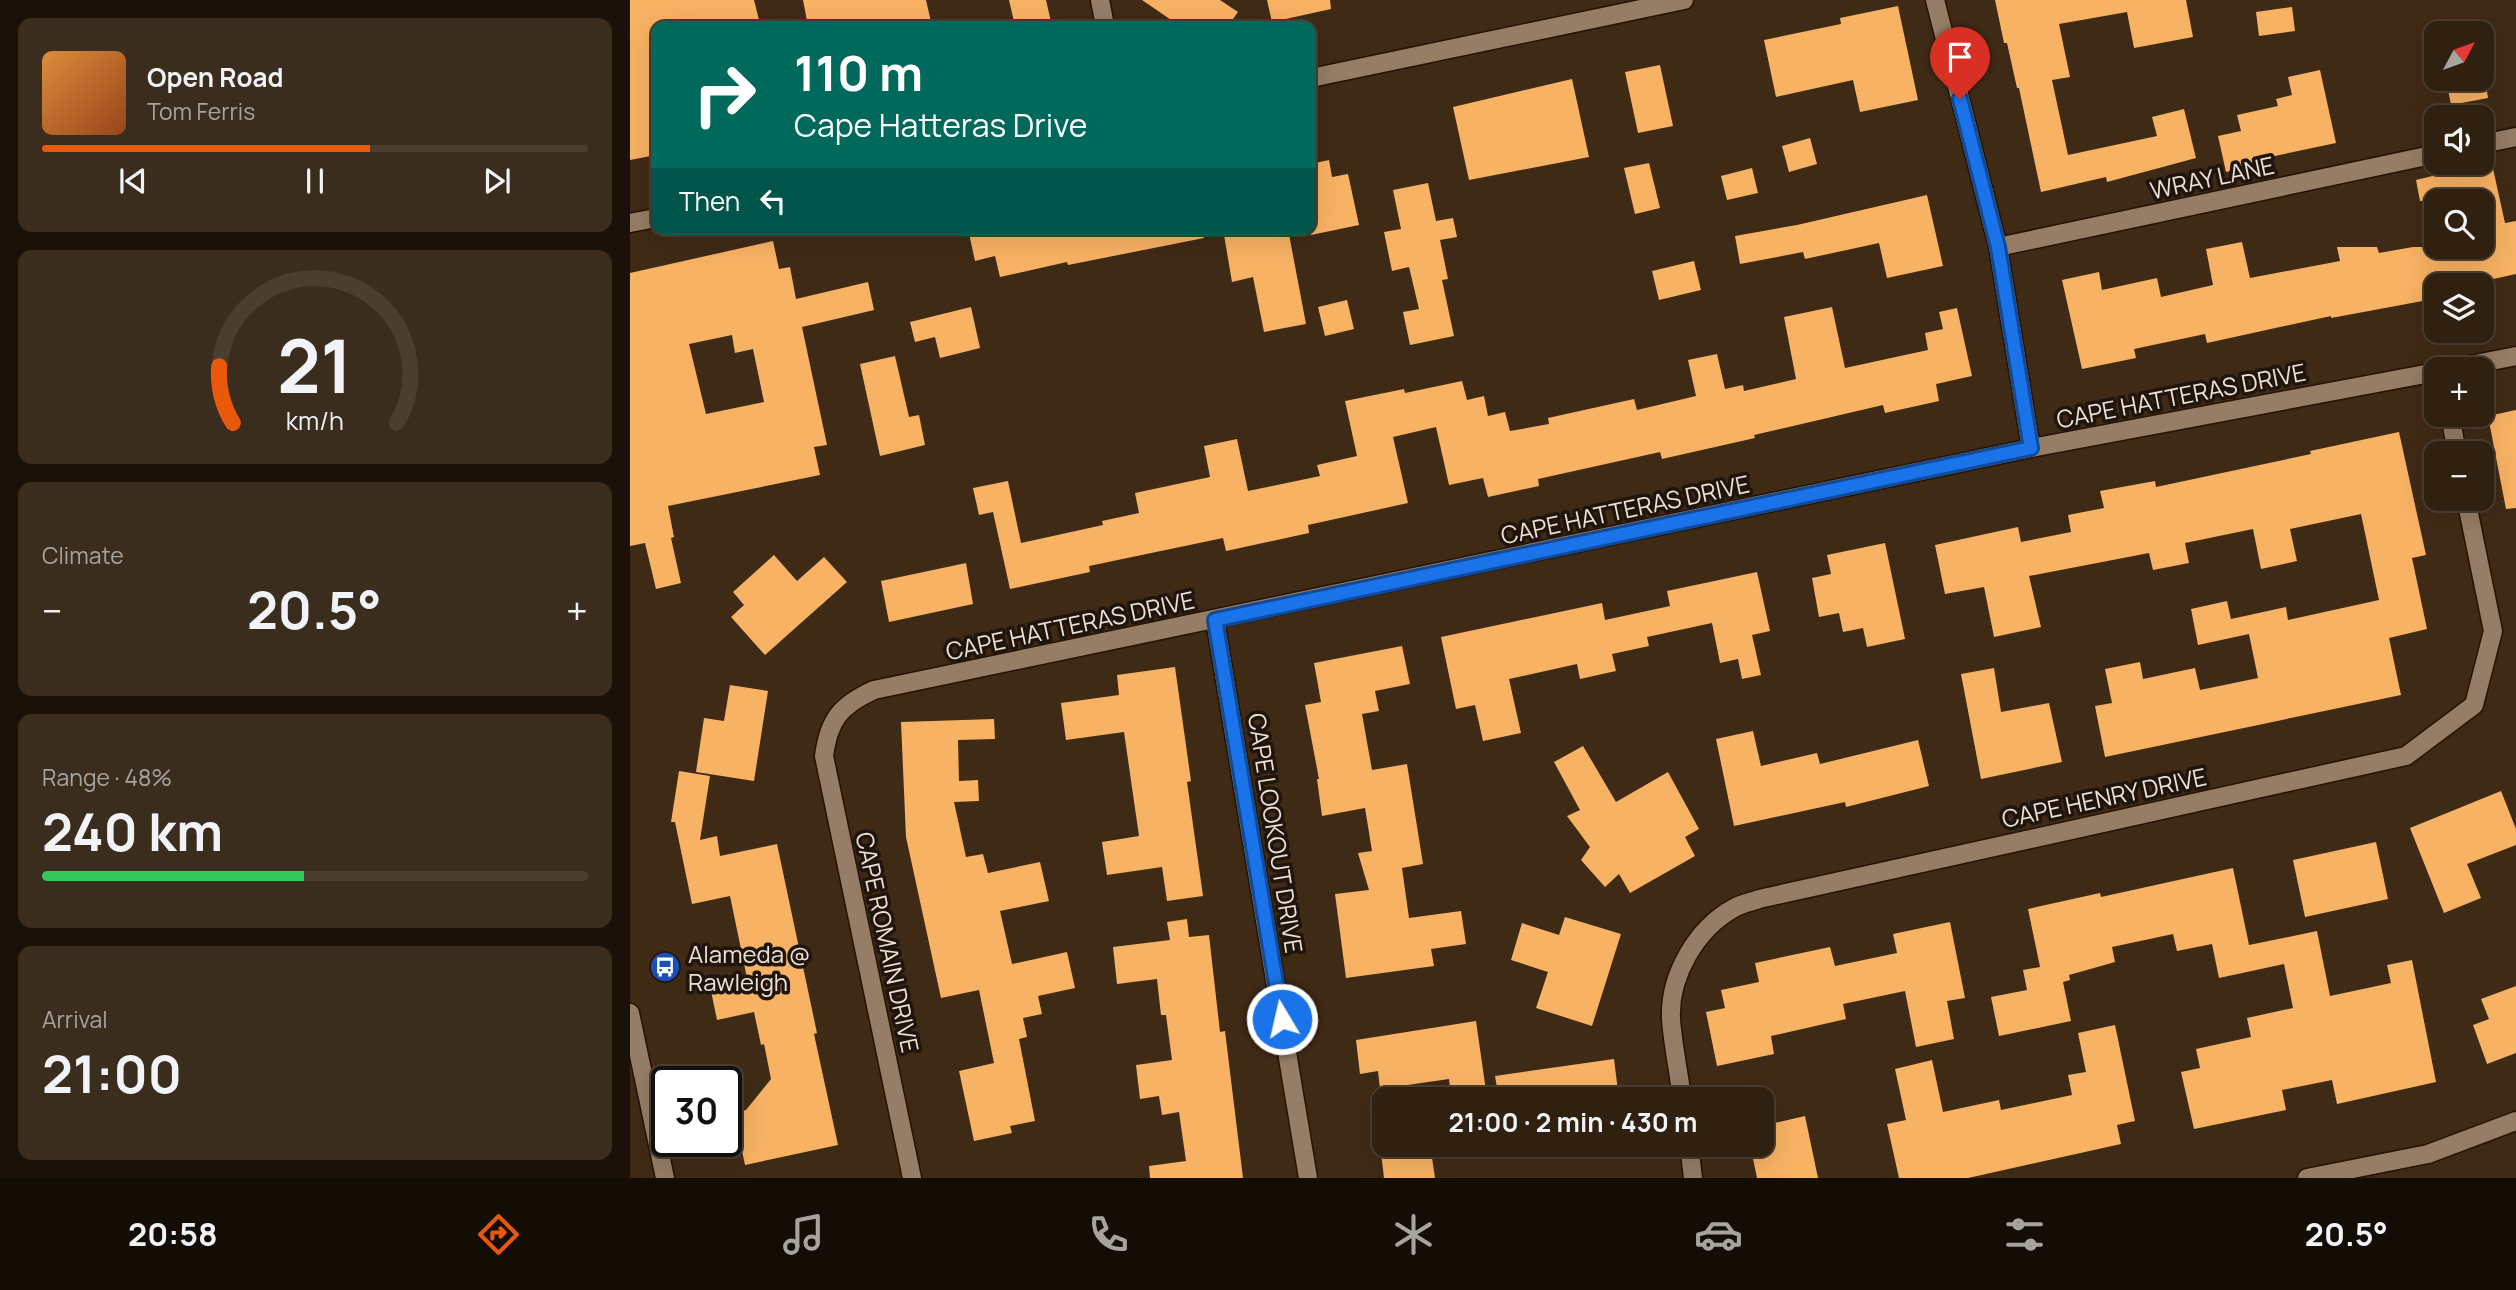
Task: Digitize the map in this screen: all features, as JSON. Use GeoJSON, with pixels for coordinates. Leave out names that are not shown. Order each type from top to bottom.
{"type":"FeatureCollection","features":[{"type":"Feature","properties":{"kind":"street"},"geometry":{"type":"LineString","coordinates":[[1100,0],[1104,21]]}},
{"type":"Feature","properties":{"kind":"street"},"geometry":{"type":"LineString","coordinates":[[1316,77],[1684,0]]}},
{"type":"Feature","properties":{"kind":"street"},"geometry":{"type":"LineString","coordinates":[[1935,0],[1998,247],[2031,448]]}},
{"type":"Feature","properties":{"kind":"street"},"geometry":{"type":"LineString","coordinates":[[2494,142],[2516,137]]}},
{"type":"Feature","properties":{"kind":"street","name":"WRAY LANE"},"geometry":{"type":"LineString","coordinates":[[1998,247],[2424,157]]}},
{"type":"Feature","properties":{"kind":"street"},"geometry":{"type":"LineString","coordinates":[[630,223],[651,219]]}},
{"type":"Feature","properties":{"kind":"street"},"geometry":{"type":"LineString","coordinates":[[2494,360],[2516,356]]}},
{"type":"Feature","properties":{"kind":"street","name":"CAPE HATTERAS DRIVE"},"geometry":{"type":"LineString","coordinates":[[835,718],[852,700],[874,690],[2031,448],[2424,374]]}},
{"type":"Feature","properties":{"kind":"street","name":"CAPE HENRY DRIVE"},"geometry":{"type":"LineString","coordinates":[[1680,1087],[1671,1018],[1673,993],[1681,966],[1695,942],[1712,924],[1734,908],[1759,899],[2406,756],[2474,705],[2493,631],[2468,511]]}},
{"type":"Feature","properties":{"kind":"street","name":"CAPE LOOKOUT DRIVE"},"geometry":{"type":"LineString","coordinates":[[1215,620],[1308,1178]]}},
{"type":"Feature","properties":{"kind":"street","name":"CAPE ROMAIN DRIVE"},"geometry":{"type":"LineString","coordinates":[[835,718],[827,735],[824,756],[912,1178]]}},
{"type":"Feature","properties":{"kind":"street"},"geometry":{"type":"LineString","coordinates":[[630,1013],[665,1178]]}},
{"type":"Feature","properties":{"kind":"street"},"geometry":{"type":"LineString","coordinates":[[2306,1178],[2428,1154],[2516,1121]]}},
{"type":"Feature","properties":{"kind":"street"},"geometry":{"type":"LineString","coordinates":[[1691,1157],[1693,1178]]}},
{"type":"Feature","properties":{"kind":"building"},"geometry":{"type":"Polygon","coordinates":[[[630,0],[754,0],[759,20],[755,21],[651,21],[651,156],[630,160],[630,0]]]}},
{"type":"Feature","properties":{"kind":"building"},"geometry":{"type":"Polygon","coordinates":[[[803,0],[926,0],[931,21],[807,21],[803,0]]]}},
{"type":"Feature","properties":{"kind":"building"},"geometry":{"type":"Polygon","coordinates":[[[1009,0],[1046,0],[1051,21],[1014,21],[1009,0]]]}},
{"type":"Feature","properties":{"kind":"building"},"geometry":{"type":"Polygon","coordinates":[[[1142,0],[1220,0],[1238,12],[1232,21],[1173,21],[1142,0]]]}},
{"type":"Feature","properties":{"kind":"building"},"geometry":{"type":"Polygon","coordinates":[[[1267,0],[1330,0],[1331,9],[1272,21],[1267,0]]]}},
{"type":"Feature","properties":{"kind":"building"},"geometry":{"type":"Polygon","coordinates":[[[1995,0],[2186,0],[2193,37],[2134,48],[2127,12],[2059,24],[2070,77],[2052,80],[2068,155],[2157,136],[2152,117],[2184,109],[2196,158],[2107,182],[2106,177],[2041,192],[2019,88],[2007,43],[2004,43],[1995,0]]]}},
{"type":"Feature","properties":{"kind":"building"},"geometry":{"type":"Polygon","coordinates":[[[1898,6],[1918,100],[1860,112],[1853,80],[1776,97],[1764,40],[1841,24],[1840,18],[1898,6]]]}},
{"type":"Feature","properties":{"kind":"building"},"geometry":{"type":"Polygon","coordinates":[[[2292,7],[2295,31],[2259,36],[2256,12],[2292,7]]]}},
{"type":"Feature","properties":{"kind":"building"},"geometry":{"type":"Polygon","coordinates":[[[1660,65],[1673,126],[1638,133],[1625,72],[1660,65]]]}},
{"type":"Feature","properties":{"kind":"building"},"geometry":{"type":"Polygon","coordinates":[[[2320,70],[2336,143],[2270,157],[2271,162],[2226,172],[2218,136],[2241,131],[2237,115],[2278,106],[2276,99],[2292,95],[2288,77],[2320,70]]]}},
{"type":"Feature","properties":{"kind":"building"},"geometry":{"type":"Polygon","coordinates":[[[1572,79],[1589,157],[1469,180],[1453,107],[1572,79]]]}},
{"type":"Feature","properties":{"kind":"building"},"geometry":{"type":"Polygon","coordinates":[[[2448,91],[2487,91],[2488,98],[2451,105],[2448,91]]]}},
{"type":"Feature","properties":{"kind":"building"},"geometry":{"type":"Polygon","coordinates":[[[1810,138],[1817,164],[1789,172],[1782,146],[1810,138]]]}},
{"type":"Feature","properties":{"kind":"building"},"geometry":{"type":"Polygon","coordinates":[[[1329,160],[1332,177],[1348,174],[1359,225],[1316,234],[1316,163],[1329,160]]]}},
{"type":"Feature","properties":{"kind":"building"},"geometry":{"type":"Polygon","coordinates":[[[1649,163],[1660,208],[1635,214],[1624,168],[1649,163]]]}},
{"type":"Feature","properties":{"kind":"building"},"geometry":{"type":"Polygon","coordinates":[[[1752,168],[1758,193],[1727,200],[1721,176],[1752,168]]]}},
{"type":"Feature","properties":{"kind":"building"},"geometry":{"type":"Polygon","coordinates":[[[2494,173],[2505,223],[2516,221],[2516,274],[2494,279],[2494,273],[2424,273],[2424,301],[2331,316],[2207,343],[2205,334],[2134,349],[2136,358],[2082,369],[2062,280],[2099,272],[2102,290],[2157,278],[2161,297],[2213,285],[2206,249],[2242,242],[2250,278],[2340,261],[2337,247],[2377,247],[2379,253],[2424,247],[2424,259],[2494,259],[2494,189],[2424,189],[2424,201],[2420,201],[2416,180],[2437,175],[2494,173]]]}},
{"type":"Feature","properties":{"kind":"building"},"geometry":{"type":"Polygon","coordinates":[[[1428,183],[1436,221],[1453,218],[1457,237],[1440,240],[1448,279],[1442,280],[1454,336],[1410,345],[1403,312],[1419,309],[1409,267],[1392,271],[1384,232],[1401,229],[1393,190],[1428,183]]]}},
{"type":"Feature","properties":{"kind":"building"},"geometry":{"type":"Polygon","coordinates":[[[1927,195],[1943,266],[1887,278],[1879,243],[1805,259],[1803,252],[1740,264],[1735,236],[1797,225],[1927,195]]]}},
{"type":"Feature","properties":{"kind":"building"},"geometry":{"type":"Polygon","coordinates":[[[969,235],[1204,235],[1204,238],[1068,265],[1067,262],[1000,277],[995,256],[975,261],[969,235]]]}},
{"type":"Feature","properties":{"kind":"building"},"geometry":{"type":"Polygon","coordinates":[[[1224,235],[1289,235],[1306,324],[1264,332],[1253,277],[1232,282],[1224,235]]]}},
{"type":"Feature","properties":{"kind":"building"},"geometry":{"type":"Polygon","coordinates":[[[773,241],[779,269],[790,267],[796,299],[868,282],[874,310],[802,327],[827,445],[814,447],[820,475],[668,506],[674,537],[671,538],[681,583],[656,589],[645,543],[630,546],[630,273],[773,241]],[[732,335],[689,344],[706,414],[764,402],[753,349],[735,353],[732,335]]]}},
{"type":"Feature","properties":{"kind":"building"},"geometry":{"type":"Polygon","coordinates":[[[1694,261],[1701,290],[1659,300],[1652,271],[1694,261]]]}},
{"type":"Feature","properties":{"kind":"building"},"geometry":{"type":"Polygon","coordinates":[[[1347,300],[1354,329],[1325,336],[1318,307],[1347,300]]]}},
{"type":"Feature","properties":{"kind":"building"},"geometry":{"type":"Polygon","coordinates":[[[971,307],[980,348],[940,358],[935,337],[915,342],[910,322],[971,307]]]}},
{"type":"Feature","properties":{"kind":"building"},"geometry":{"type":"Polygon","coordinates":[[[1832,307],[1845,368],[1928,350],[1925,333],[1943,329],[1939,312],[1957,308],[1972,376],[1936,384],[1939,401],[1885,413],[1883,405],[1662,459],[1660,452],[1538,479],[1539,486],[1488,497],[1483,478],[1449,485],[1436,427],[1393,437],[1408,503],[1308,525],[1309,533],[1226,551],[1223,538],[1089,566],[1090,572],[1010,589],[993,512],[979,515],[973,488],[1008,481],[1021,543],[1103,525],[1102,521],[1139,513],[1135,493],[1210,477],[1204,446],[1237,439],[1248,491],[1320,476],[1317,465],[1357,456],[1345,401],[1404,389],[1405,393],[1462,381],[1467,400],[1484,396],[1488,416],[1505,412],[1510,431],[1549,424],[1548,418],[1634,399],[1637,410],[1696,396],[1688,360],[1717,354],[1725,389],[1743,385],[1744,391],[1796,379],[1784,317],[1832,307]]]}},
{"type":"Feature","properties":{"kind":"building"},"geometry":{"type":"Polygon","coordinates":[[[895,356],[909,417],[919,415],[925,445],[880,456],[860,364],[895,356]]]}},
{"type":"Feature","properties":{"kind":"building"},"geometry":{"type":"Polygon","coordinates":[[[2516,410],[2516,508],[2506,509],[2490,427],[2494,427],[2494,415],[2516,410]]]}},
{"type":"Feature","properties":{"kind":"building"},"geometry":{"type":"Polygon","coordinates":[[[2399,432],[2426,555],[2412,558],[2427,629],[2389,638],[2401,695],[2105,757],[2095,706],[2112,703],[2105,669],[2140,662],[2143,679],[2195,668],[2200,690],[2258,678],[2249,634],[2198,645],[2191,609],[2227,601],[2231,619],[2286,607],[2288,620],[2379,600],[2361,514],[2290,529],[2297,561],[2261,569],[2253,529],[2185,543],[2189,563],[2153,570],[2149,553],[2029,576],[2041,627],[1994,637],[1984,587],[1945,594],[1935,545],[2018,527],[2021,542],[2071,532],[2068,515],[2104,508],[2100,491],[2155,481],[2156,487],[2399,432]]]}},
{"type":"Feature","properties":{"kind":"building"},"geometry":{"type":"Polygon","coordinates":[[[1885,543],[1905,639],[1867,647],[1863,628],[1843,632],[1839,613],[1819,617],[1812,578],[1831,574],[1827,555],[1885,543]]]}},
{"type":"Feature","properties":{"kind":"building"},"geometry":{"type":"Polygon","coordinates":[[[774,555],[797,581],[824,557],[847,582],[765,655],[731,617],[744,605],[733,592],[774,555]]]}},
{"type":"Feature","properties":{"kind":"building"},"geometry":{"type":"Polygon","coordinates":[[[966,563],[973,604],[889,622],[881,581],[966,563]]]}},
{"type":"Feature","properties":{"kind":"building"},"geometry":{"type":"Polygon","coordinates":[[[1757,572],[1770,631],[1752,635],[1761,675],[1742,679],[1738,659],[1720,663],[1712,623],[1647,637],[1649,646],[1612,654],[1616,671],[1580,679],[1577,664],[1509,679],[1521,733],[1483,741],[1475,705],[1456,709],[1441,637],[1602,603],[1605,620],[1670,606],[1667,591],[1757,572]]]}},
{"type":"Feature","properties":{"kind":"building"},"geometry":{"type":"Polygon","coordinates":[[[1402,646],[1410,684],[1375,691],[1379,711],[1362,714],[1372,770],[1407,764],[1423,864],[1402,868],[1409,918],[1461,911],[1466,944],[1431,949],[1434,966],[1346,978],[1335,894],[1369,890],[1358,853],[1372,851],[1365,808],[1322,816],[1319,779],[1305,705],[1321,702],[1314,663],[1402,646]]]}},
{"type":"Feature","properties":{"kind":"building"},"geometry":{"type":"Polygon","coordinates":[[[1175,667],[1203,896],[1167,901],[1162,867],[1107,875],[1102,842],[1139,836],[1124,732],[1066,740],[1061,703],[1119,695],[1117,675],[1175,667]]]}},
{"type":"Feature","properties":{"kind":"building"},"geometry":{"type":"Polygon","coordinates":[[[1994,668],[2001,712],[2049,703],[2062,762],[1981,779],[1961,674],[1994,668]]]}},
{"type":"Feature","properties":{"kind":"building"},"geometry":{"type":"Polygon","coordinates":[[[730,685],[768,691],[754,781],[696,772],[704,718],[724,721],[730,685]]]}},
{"type":"Feature","properties":{"kind":"building"},"geometry":{"type":"Polygon","coordinates":[[[994,719],[995,739],[958,740],[959,781],[978,780],[979,801],[954,802],[966,857],[983,854],[988,873],[1040,862],[1049,901],[1000,911],[1012,964],[1067,952],[1075,988],[1038,996],[1042,1014],[1023,1018],[1027,1037],[1019,1039],[1035,1121],[1010,1126],[1012,1133],[974,1141],[959,1071],[994,1063],[979,990],[941,998],[906,837],[901,722],[994,719]]]}},
{"type":"Feature","properties":{"kind":"building"},"geometry":{"type":"Polygon","coordinates":[[[1753,731],[1761,766],[1817,753],[1820,764],[1918,740],[1929,786],[1846,807],[1845,802],[1734,826],[1716,739],[1753,731]]]}},
{"type":"Feature","properties":{"kind":"building"},"geometry":{"type":"Polygon","coordinates":[[[1583,746],[1616,802],[1668,772],[1699,829],[1685,837],[1695,856],[1630,893],[1619,874],[1605,887],[1581,860],[1590,847],[1567,816],[1580,810],[1554,762],[1583,746]]]}},
{"type":"Feature","properties":{"kind":"building"},"geometry":{"type":"Polygon","coordinates":[[[679,771],[710,776],[700,840],[717,836],[720,856],[777,844],[838,1145],[745,1165],[742,1151],[742,1111],[746,1110],[771,1079],[764,1044],[761,1045],[754,1012],[717,1020],[710,986],[747,978],[730,896],[692,904],[675,822],[671,822],[679,771]]]}},
{"type":"Feature","properties":{"kind":"building"},"geometry":{"type":"Polygon","coordinates":[[[2501,791],[2516,829],[2516,845],[2467,864],[2481,898],[2444,913],[2410,828],[2501,791]]]}},
{"type":"Feature","properties":{"kind":"building"},"geometry":{"type":"Polygon","coordinates":[[[2376,842],[2388,899],[2305,917],[2293,860],[2376,842]]]}},
{"type":"Feature","properties":{"kind":"building"},"geometry":{"type":"Polygon","coordinates":[[[2233,868],[2249,945],[2317,931],[2330,996],[2391,983],[2387,965],[2412,960],[2436,1082],[2337,1104],[2332,1080],[2282,1090],[2286,1110],[2194,1129],[2181,1072],[2200,1068],[2196,1049],[2251,1037],[2247,1018],[2293,1008],[2284,964],[2219,978],[2212,944],[2177,951],[2173,934],[2112,947],[2115,962],[2069,975],[2070,980],[2063,982],[2071,1021],[1999,1036],[1991,997],[2027,990],[2023,970],[2040,967],[2028,909],[2100,893],[2101,897],[2233,868]]]}},
{"type":"Feature","properties":{"kind":"building"},"geometry":{"type":"Polygon","coordinates":[[[1565,917],[1621,934],[1592,1026],[1536,1008],[1548,972],[1511,960],[1522,923],[1559,935],[1565,917]]]}},
{"type":"Feature","properties":{"kind":"building"},"geometry":{"type":"Polygon","coordinates":[[[1187,919],[1189,937],[1209,935],[1220,1032],[1225,1031],[1243,1178],[1150,1178],[1149,1166],[1186,1161],[1179,1112],[1162,1115],[1159,1096],[1140,1099],[1136,1065],[1172,1060],[1166,1015],[1161,1015],[1157,979],[1117,984],[1113,947],[1170,940],[1167,922],[1187,919]]]}},
{"type":"Feature","properties":{"kind":"building"},"geometry":{"type":"Polygon","coordinates":[[[1950,922],[1965,998],[1947,1001],[1954,1039],[1916,1047],[1905,991],[1843,1004],[1846,1019],[1771,1036],[1774,1054],[1717,1066],[1706,1012],[1725,1008],[1721,990],[1759,982],[1755,963],[1830,947],[1835,966],[1897,953],[1893,934],[1950,922]]]}},
{"type":"Feature","properties":{"kind":"building"},"geometry":{"type":"Polygon","coordinates":[[[2516,986],[2516,1053],[2487,1064],[2473,1025],[2489,1019],[2481,999],[2516,986]]]}},
{"type":"Feature","properties":{"kind":"building"},"geometry":{"type":"Polygon","coordinates":[[[1476,1021],[1485,1087],[1450,1087],[1449,1079],[1380,1087],[1378,1071],[1360,1074],[1356,1040],[1476,1021]]]}},
{"type":"Feature","properties":{"kind":"building"},"geometry":{"type":"Polygon","coordinates":[[[2115,1025],[2135,1121],[2117,1125],[2121,1144],[1968,1178],[1899,1178],[1887,1124],[1906,1120],[1895,1069],[1932,1060],[1943,1112],[1999,1100],[2001,1110],[2072,1095],[2068,1075],[2086,1072],[2078,1033],[2115,1025]]]}},
{"type":"Feature","properties":{"kind":"building"},"geometry":{"type":"Polygon","coordinates":[[[1614,1059],[1618,1087],[1497,1087],[1495,1076],[1614,1059]]]}},
{"type":"Feature","properties":{"kind":"building"},"geometry":{"type":"Polygon","coordinates":[[[1805,1116],[1818,1178],[1757,1178],[1753,1157],[1774,1157],[1774,1123],[1805,1116]]]}},
{"type":"Feature","properties":{"kind":"building"},"geometry":{"type":"Polygon","coordinates":[[[1382,1157],[1432,1157],[1435,1178],[1384,1178],[1382,1157]]]}},
{"type":"Feature","properties":{"kind":"place","name":"Alameda @ Rawleigh"},"geometry":{"type":"Point","coordinates":[665,967]}},
{"type":"Feature","properties":{"kind":"route"},"geometry":{"type":"LineString","coordinates":[[1282,1019],[1215,620],[2031,448],[1998,247],[1960,99]]}}]}
